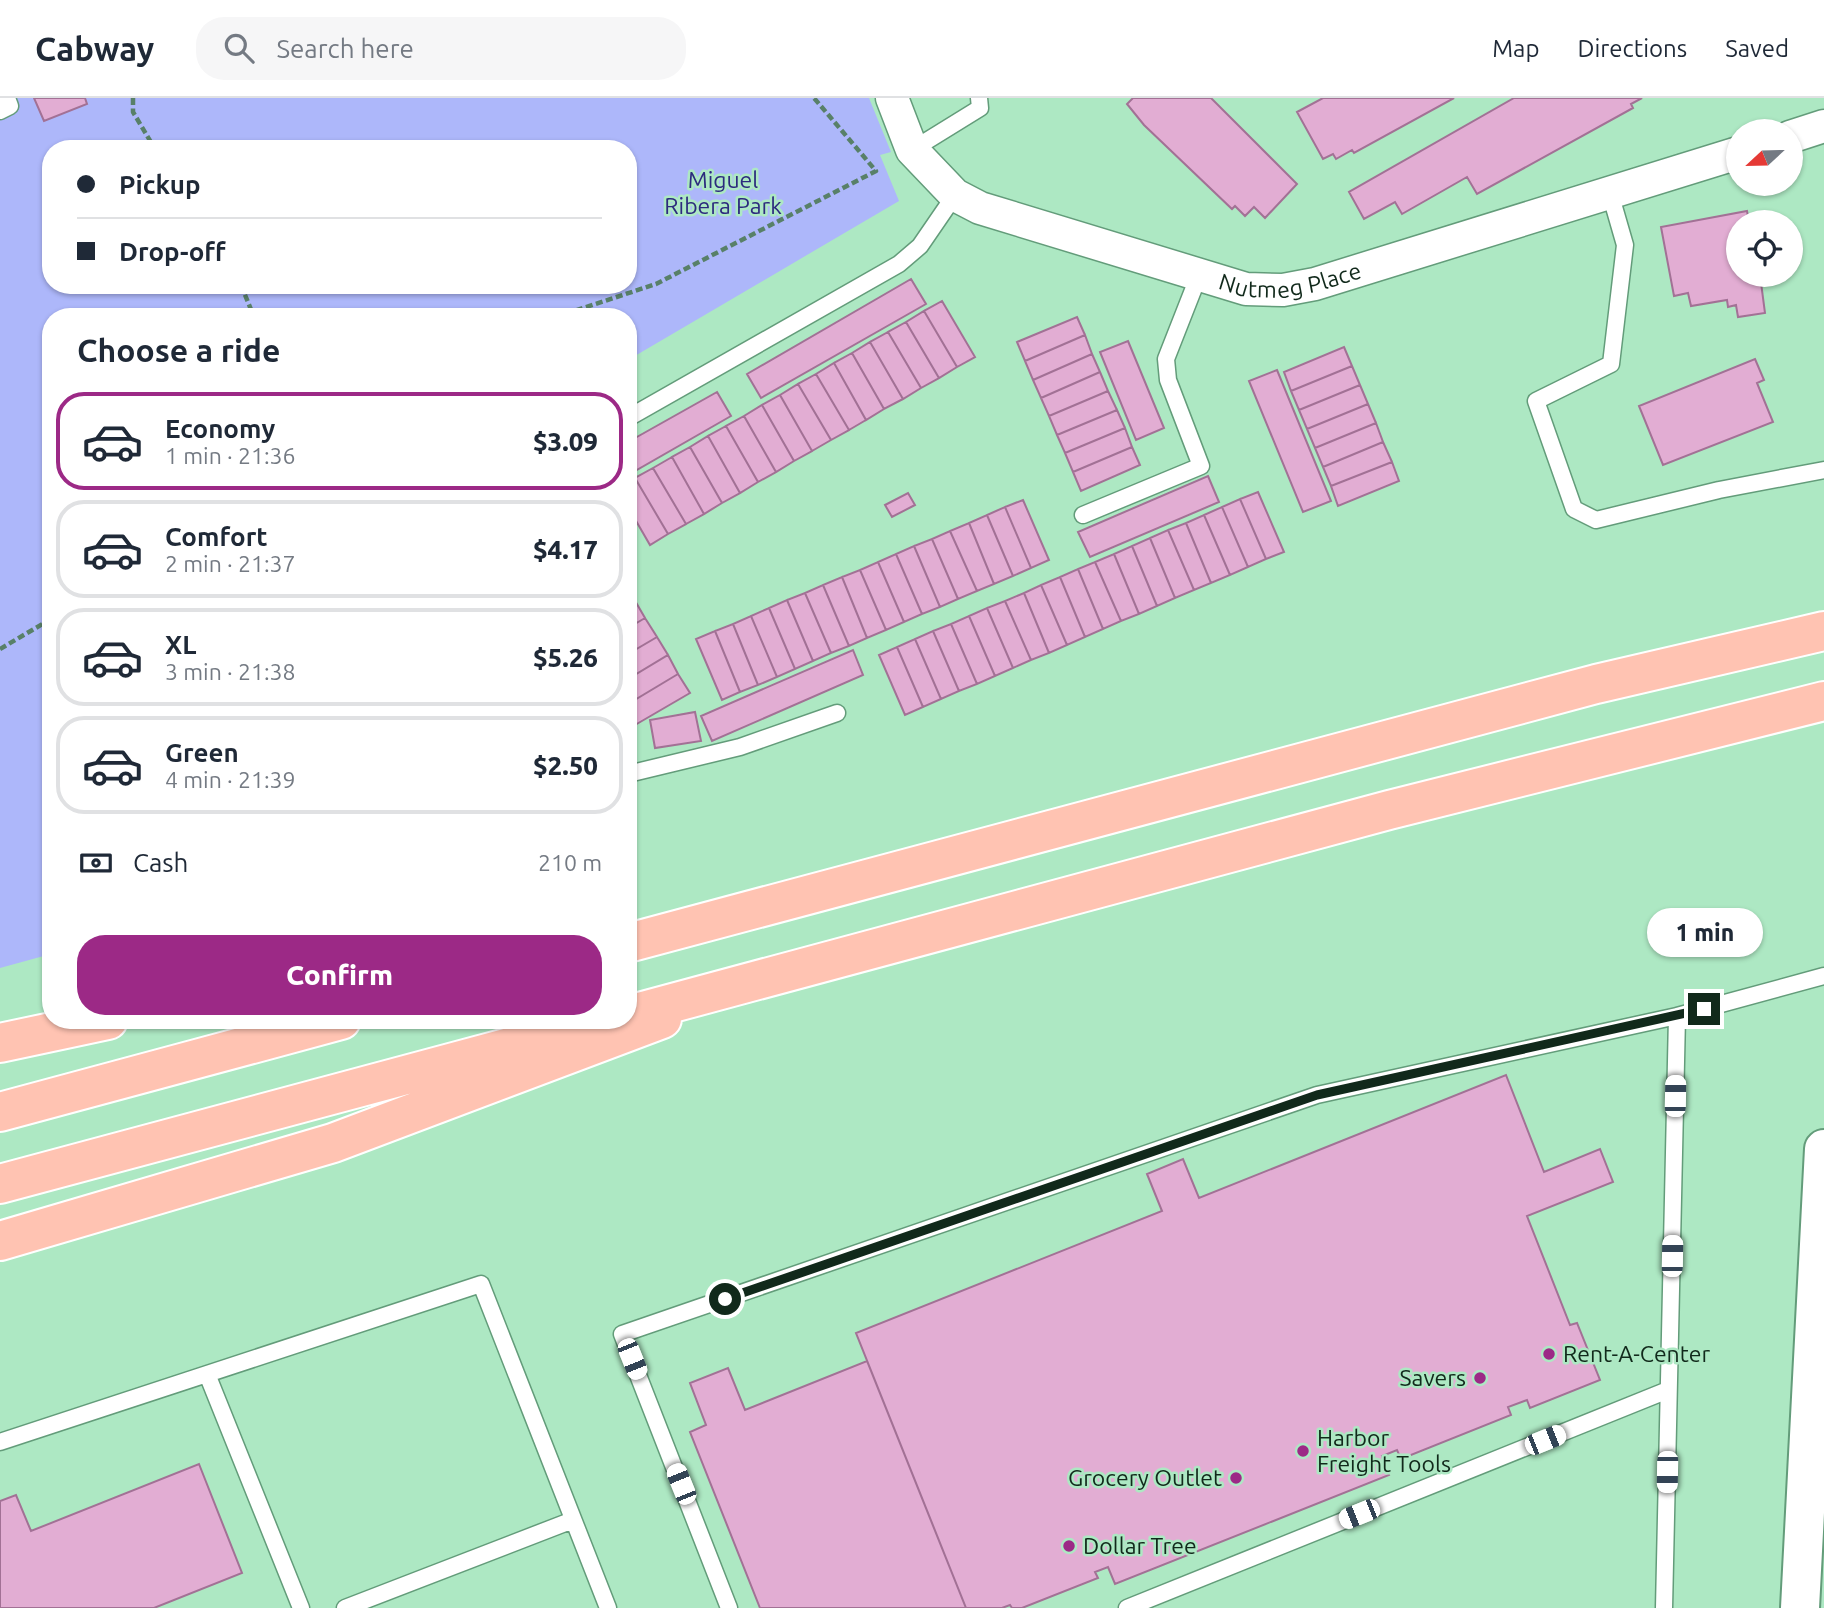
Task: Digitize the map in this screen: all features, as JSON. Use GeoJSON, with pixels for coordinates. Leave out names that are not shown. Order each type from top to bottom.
{"type":"FeatureCollection","features":[{"type":"Feature","properties":{"kind":"highway"},"geometry":{"type":"LineString","coordinates":[[637,941],[1596,684],[1824,631]]}},
{"type":"Feature","properties":{"kind":"highway"},"geometry":{"type":"LineString","coordinates":[[637,1013],[1375,813],[1824,701]]}},
{"type":"Feature","properties":{"kind":"highway"},"geometry":{"type":"LineString","coordinates":[[637,926],[761,907]]}},
{"type":"Feature","properties":{"kind":"highway"},"geometry":{"type":"LineString","coordinates":[[637,1028],[786,972]]}},
{"type":"Feature","properties":{"kind":"highway"},"geometry":{"type":"LineString","coordinates":[[0,1043],[66,1029]]}},
{"type":"Feature","properties":{"kind":"highway"},"geometry":{"type":"LineString","coordinates":[[0,1112],[308,1029]]}},
{"type":"Feature","properties":{"kind":"highway"},"geometry":{"type":"LineString","coordinates":[[0,1184],[575,1029]]}},
{"type":"Feature","properties":{"kind":"highway"},"geometry":{"type":"LineString","coordinates":[[0,1241],[333,1143],[635,1029]]}},
{"type":"Feature","properties":{"kind":"street","name":"Nutmeg Place"},"geometry":{"type":"LineString","coordinates":[[892,98],[912,150],[955,195],[980,208],[1246,289],[1283,290],[1315,284],[1726,157]]}},
{"type":"Feature","properties":{"kind":"street"},"geometry":{"type":"LineString","coordinates":[[1803,133],[1824,126]]}},
{"type":"Feature","properties":{"kind":"street"},"geometry":{"type":"LineString","coordinates":[[1800,1608],[1820,1276],[1824,1149]]}},
{"type":"Feature","properties":{"kind":"lane"},"geometry":{"type":"LineString","coordinates":[[0,111],[10,106],[7,98]]}},
{"type":"Feature","properties":{"kind":"lane"},"geometry":{"type":"LineString","coordinates":[[912,150],[980,108],[979,98]]}},
{"type":"Feature","properties":{"kind":"lane"},"geometry":{"type":"LineString","coordinates":[[1610,193],[1625,246],[1611,364],[1536,401],[1574,509],[1596,520],[1719,490],[1824,470]]}},
{"type":"Feature","properties":{"kind":"lane"},"geometry":{"type":"LineString","coordinates":[[637,413],[899,264],[920,246],[955,195]]}},
{"type":"Feature","properties":{"kind":"lane"},"geometry":{"type":"LineString","coordinates":[[1083,515],[1201,466],[1168,380],[1166,359],[1199,275]]}},
{"type":"Feature","properties":{"kind":"lane"},"geometry":{"type":"LineString","coordinates":[[637,772],[740,747],[837,713]]}},
{"type":"Feature","properties":{"kind":"lane"},"geometry":{"type":"LineString","coordinates":[[729,1608],[622,1334],[1317,1095],[1677,1016],[1824,976]]}},
{"type":"Feature","properties":{"kind":"lane"},"geometry":{"type":"LineString","coordinates":[[1664,1608],[1677,1016]]}},
{"type":"Feature","properties":{"kind":"lane"},"geometry":{"type":"LineString","coordinates":[[0,1442],[481,1284],[608,1608]]}},
{"type":"Feature","properties":{"kind":"lane"},"geometry":{"type":"LineString","coordinates":[[207,1374],[300,1608]]}},
{"type":"Feature","properties":{"kind":"lane"},"geometry":{"type":"LineString","coordinates":[[1127,1608],[1668,1390]]}},
{"type":"Feature","properties":{"kind":"lane"},"geometry":{"type":"LineString","coordinates":[[345,1608],[573,1520]]}},
{"type":"Feature","properties":{"kind":"path"},"geometry":{"type":"LineString","coordinates":[[133,98],[133,112],[150,140]]}},
{"type":"Feature","properties":{"kind":"path"},"geometry":{"type":"LineString","coordinates":[[637,290],[656,284],[876,171],[814,98]]}},
{"type":"Feature","properties":{"kind":"path"},"geometry":{"type":"LineString","coordinates":[[583,308],[625,294]]}},
{"type":"Feature","properties":{"kind":"path"},"geometry":{"type":"LineString","coordinates":[[0,649],[42,624]]}},
{"type":"Feature","properties":{"kind":"green space","name":"Miguel Ribera Park"},"geometry":{"type":"Polygon","coordinates":[[[0,98],[869,98],[891,152],[880,155],[899,201],[637,355],[637,308],[42,308],[42,956],[0,968],[0,98]]]}},
{"type":"Feature","properties":{"kind":"building"},"geometry":{"type":"Polygon","coordinates":[[[34,98],[85,98],[87,104],[44,121],[34,98]]]}},
{"type":"Feature","properties":{"kind":"building"},"geometry":{"type":"Polygon","coordinates":[[[1133,98],[1211,98],[1297,184],[1265,218],[1254,207],[1245,216],[1235,206],[1232,209],[1144,125],[1127,104],[1133,98]]]}},
{"type":"Feature","properties":{"kind":"building"},"geometry":{"type":"Polygon","coordinates":[[[1323,98],[1454,98],[1354,153],[1352,150],[1336,159],[1333,154],[1323,159],[1297,112],[1323,98]]]}},
{"type":"Feature","properties":{"kind":"building"},"geometry":{"type":"Polygon","coordinates":[[[1514,98],[1642,98],[1631,104],[1633,108],[1477,194],[1467,177],[1402,214],[1395,202],[1364,219],[1349,192],[1514,98]]]}},
{"type":"Feature","properties":{"kind":"building"},"geometry":{"type":"Polygon","coordinates":[[[1726,215],[1726,287],[1762,287],[1765,313],[1738,317],[1736,305],[1728,307],[1727,300],[1691,306],[1688,293],[1674,296],[1661,227],[1726,215]]]}},
{"type":"Feature","properties":{"kind":"building"},"geometry":{"type":"Polygon","coordinates":[[[911,279],[926,304],[761,398],[747,374],[911,279]]]}},
{"type":"Feature","properties":{"kind":"building"},"geometry":{"type":"Polygon","coordinates":[[[942,301],[975,357],[957,367],[924,311],[942,301]]]}},
{"type":"Feature","properties":{"kind":"building"},"geometry":{"type":"Polygon","coordinates":[[[924,311],[957,367],[939,378],[906,322],[924,311]]]}},
{"type":"Feature","properties":{"kind":"building"},"geometry":{"type":"Polygon","coordinates":[[[1077,317],[1085,335],[1025,361],[1017,342],[1077,317]]]}},
{"type":"Feature","properties":{"kind":"building"},"geometry":{"type":"Polygon","coordinates":[[[906,322],[939,378],[921,388],[888,332],[906,322]]]}},
{"type":"Feature","properties":{"kind":"building"},"geometry":{"type":"Polygon","coordinates":[[[888,332],[921,388],[903,399],[870,342],[888,332]]]}},
{"type":"Feature","properties":{"kind":"building"},"geometry":{"type":"Polygon","coordinates":[[[1085,335],[1092,354],[1033,380],[1025,361],[1085,335]]]}},
{"type":"Feature","properties":{"kind":"building"},"geometry":{"type":"Polygon","coordinates":[[[1128,341],[1164,428],[1136,440],[1100,352],[1128,341]]]}},
{"type":"Feature","properties":{"kind":"building"},"geometry":{"type":"Polygon","coordinates":[[[870,342],[903,399],[884,409],[852,353],[870,342]]]}},
{"type":"Feature","properties":{"kind":"building"},"geometry":{"type":"Polygon","coordinates":[[[1344,347],[1352,366],[1291,391],[1284,372],[1344,347]]]}},
{"type":"Feature","properties":{"kind":"building"},"geometry":{"type":"Polygon","coordinates":[[[852,353],[884,409],[866,420],[834,363],[852,353]]]}},
{"type":"Feature","properties":{"kind":"building"},"geometry":{"type":"Polygon","coordinates":[[[1092,354],[1100,372],[1041,398],[1033,380],[1092,354]]]}},
{"type":"Feature","properties":{"kind":"building"},"geometry":{"type":"Polygon","coordinates":[[[1755,359],[1764,380],[1757,383],[1773,422],[1663,465],[1639,406],[1755,359]]]}},
{"type":"Feature","properties":{"kind":"building"},"geometry":{"type":"Polygon","coordinates":[[[834,363],[866,420],[849,430],[816,374],[834,363]]]}},
{"type":"Feature","properties":{"kind":"building"},"geometry":{"type":"Polygon","coordinates":[[[1352,366],[1360,385],[1299,410],[1291,391],[1352,366]]]}},
{"type":"Feature","properties":{"kind":"building"},"geometry":{"type":"Polygon","coordinates":[[[1277,370],[1331,501],[1303,512],[1249,381],[1277,370]]]}},
{"type":"Feature","properties":{"kind":"building"},"geometry":{"type":"Polygon","coordinates":[[[1100,372],[1108,391],[1049,416],[1041,398],[1100,372]]]}},
{"type":"Feature","properties":{"kind":"building"},"geometry":{"type":"Polygon","coordinates":[[[816,374],[849,430],[831,440],[798,384],[816,374]]]}},
{"type":"Feature","properties":{"kind":"building"},"geometry":{"type":"Polygon","coordinates":[[[798,384],[831,440],[812,451],[780,395],[798,384]]]}},
{"type":"Feature","properties":{"kind":"building"},"geometry":{"type":"Polygon","coordinates":[[[1360,385],[1368,404],[1307,429],[1299,410],[1360,385]]]}},
{"type":"Feature","properties":{"kind":"building"},"geometry":{"type":"Polygon","coordinates":[[[1108,391],[1117,410],[1057,435],[1049,416],[1108,391]]]}},
{"type":"Feature","properties":{"kind":"building"},"geometry":{"type":"Polygon","coordinates":[[[717,392],[731,416],[637,470],[637,437],[717,392]]]}},
{"type":"Feature","properties":{"kind":"building"},"geometry":{"type":"Polygon","coordinates":[[[780,395],[812,451],[794,461],[762,405],[780,395]]]}},
{"type":"Feature","properties":{"kind":"building"},"geometry":{"type":"Polygon","coordinates":[[[1368,404],[1376,423],[1315,448],[1307,429],[1368,404]]]}},
{"type":"Feature","properties":{"kind":"building"},"geometry":{"type":"Polygon","coordinates":[[[762,405],[794,461],[776,472],[744,416],[762,405]]]}},
{"type":"Feature","properties":{"kind":"building"},"geometry":{"type":"Polygon","coordinates":[[[1117,410],[1125,428],[1065,453],[1057,435],[1117,410]]]}},
{"type":"Feature","properties":{"kind":"building"},"geometry":{"type":"Polygon","coordinates":[[[744,416],[776,472],[758,482],[726,426],[744,416]]]}},
{"type":"Feature","properties":{"kind":"building"},"geometry":{"type":"Polygon","coordinates":[[[1376,423],[1383,442],[1323,467],[1315,448],[1376,423]]]}},
{"type":"Feature","properties":{"kind":"building"},"geometry":{"type":"Polygon","coordinates":[[[726,426],[758,482],[740,493],[708,436],[726,426]]]}},
{"type":"Feature","properties":{"kind":"building"},"geometry":{"type":"Polygon","coordinates":[[[1125,428],[1132,447],[1073,472],[1065,453],[1125,428]]]}},
{"type":"Feature","properties":{"kind":"building"},"geometry":{"type":"Polygon","coordinates":[[[708,436],[740,493],[722,503],[690,447],[708,436]]]}},
{"type":"Feature","properties":{"kind":"building"},"geometry":{"type":"Polygon","coordinates":[[[1383,442],[1392,462],[1331,486],[1323,467],[1383,442]]]}},
{"type":"Feature","properties":{"kind":"building"},"geometry":{"type":"Polygon","coordinates":[[[690,447],[722,503],[704,514],[672,457],[690,447]]]}},
{"type":"Feature","properties":{"kind":"building"},"geometry":{"type":"Polygon","coordinates":[[[1132,447],[1140,465],[1081,491],[1073,472],[1132,447]]]}},
{"type":"Feature","properties":{"kind":"building"},"geometry":{"type":"Polygon","coordinates":[[[672,457],[704,514],[686,524],[653,468],[672,457]]]}},
{"type":"Feature","properties":{"kind":"building"},"geometry":{"type":"Polygon","coordinates":[[[1392,462],[1399,481],[1338,506],[1331,486],[1392,462]]]}},
{"type":"Feature","properties":{"kind":"building"},"geometry":{"type":"Polygon","coordinates":[[[653,468],[686,524],[668,534],[637,481],[637,477],[653,468]]]}},
{"type":"Feature","properties":{"kind":"building"},"geometry":{"type":"Polygon","coordinates":[[[1208,476],[1219,502],[1090,557],[1078,532],[1208,476]]]}},
{"type":"Feature","properties":{"kind":"building"},"geometry":{"type":"Polygon","coordinates":[[[637,481],[668,534],[650,545],[637,523],[637,481]]]}},
{"type":"Feature","properties":{"kind":"building"},"geometry":{"type":"Polygon","coordinates":[[[1258,492],[1284,552],[1266,559],[1240,499],[1258,492]]]}},
{"type":"Feature","properties":{"kind":"building"},"geometry":{"type":"Polygon","coordinates":[[[908,493],[915,505],[892,517],[885,505],[908,493]]]}},
{"type":"Feature","properties":{"kind":"building"},"geometry":{"type":"Polygon","coordinates":[[[1240,499],[1266,559],[1248,567],[1222,507],[1240,499]]]}},
{"type":"Feature","properties":{"kind":"building"},"geometry":{"type":"Polygon","coordinates":[[[1023,500],[1049,560],[1031,568],[1005,507],[1023,500]]]}},
{"type":"Feature","properties":{"kind":"building"},"geometry":{"type":"Polygon","coordinates":[[[1005,507],[1031,568],[1013,576],[987,515],[1005,507]]]}},
{"type":"Feature","properties":{"kind":"building"},"geometry":{"type":"Polygon","coordinates":[[[1222,507],[1248,567],[1230,575],[1204,515],[1222,507]]]}},
{"type":"Feature","properties":{"kind":"building"},"geometry":{"type":"Polygon","coordinates":[[[987,515],[1013,576],[994,584],[969,523],[987,515]]]}},
{"type":"Feature","properties":{"kind":"building"},"geometry":{"type":"Polygon","coordinates":[[[1204,515],[1230,575],[1211,583],[1186,523],[1204,515]]]}},
{"type":"Feature","properties":{"kind":"building"},"geometry":{"type":"Polygon","coordinates":[[[969,523],[994,584],[977,591],[950,531],[969,523]]]}},
{"type":"Feature","properties":{"kind":"building"},"geometry":{"type":"Polygon","coordinates":[[[1186,523],[1211,583],[1194,590],[1168,530],[1186,523]]]}},
{"type":"Feature","properties":{"kind":"building"},"geometry":{"type":"Polygon","coordinates":[[[1168,530],[1194,590],[1175,598],[1150,538],[1168,530]]]}},
{"type":"Feature","properties":{"kind":"building"},"geometry":{"type":"Polygon","coordinates":[[[950,531],[977,591],[958,599],[932,539],[950,531]]]}},
{"type":"Feature","properties":{"kind":"building"},"geometry":{"type":"Polygon","coordinates":[[[1150,538],[1175,598],[1157,606],[1132,546],[1150,538]]]}},
{"type":"Feature","properties":{"kind":"building"},"geometry":{"type":"Polygon","coordinates":[[[932,539],[958,599],[940,607],[914,546],[932,539]]]}},
{"type":"Feature","properties":{"kind":"building"},"geometry":{"type":"Polygon","coordinates":[[[914,546],[940,607],[922,614],[896,554],[914,546]]]}},
{"type":"Feature","properties":{"kind":"building"},"geometry":{"type":"Polygon","coordinates":[[[1132,546],[1157,606],[1139,614],[1114,554],[1132,546]]]}},
{"type":"Feature","properties":{"kind":"building"},"geometry":{"type":"Polygon","coordinates":[[[896,554],[922,614],[904,622],[878,562],[896,554]]]}},
{"type":"Feature","properties":{"kind":"building"},"geometry":{"type":"Polygon","coordinates":[[[1114,554],[1139,614],[1121,621],[1095,562],[1114,554]]]}},
{"type":"Feature","properties":{"kind":"building"},"geometry":{"type":"Polygon","coordinates":[[[878,562],[904,622],[886,630],[860,570],[878,562]]]}},
{"type":"Feature","properties":{"kind":"building"},"geometry":{"type":"Polygon","coordinates":[[[1095,562],[1121,621],[1103,629],[1078,569],[1095,562]]]}},
{"type":"Feature","properties":{"kind":"building"},"geometry":{"type":"Polygon","coordinates":[[[1078,569],[1103,629],[1085,637],[1060,577],[1078,569]]]}},
{"type":"Feature","properties":{"kind":"building"},"geometry":{"type":"Polygon","coordinates":[[[860,570],[886,630],[867,638],[842,577],[860,570]]]}},
{"type":"Feature","properties":{"kind":"building"},"geometry":{"type":"Polygon","coordinates":[[[842,577],[867,638],[849,646],[823,585],[842,577]]]}},
{"type":"Feature","properties":{"kind":"building"},"geometry":{"type":"Polygon","coordinates":[[[1060,577],[1085,637],[1067,645],[1041,585],[1060,577]]]}},
{"type":"Feature","properties":{"kind":"building"},"geometry":{"type":"Polygon","coordinates":[[[823,585],[849,646],[831,653],[805,593],[823,585]]]}},
{"type":"Feature","properties":{"kind":"building"},"geometry":{"type":"Polygon","coordinates":[[[1041,585],[1067,645],[1049,653],[1024,593],[1041,585]]]}},
{"type":"Feature","properties":{"kind":"building"},"geometry":{"type":"Polygon","coordinates":[[[805,593],[831,653],[813,661],[787,600],[805,593]]]}},
{"type":"Feature","properties":{"kind":"building"},"geometry":{"type":"Polygon","coordinates":[[[1024,593],[1049,653],[1031,660],[1005,601],[1024,593]]]}},
{"type":"Feature","properties":{"kind":"building"},"geometry":{"type":"Polygon","coordinates":[[[787,600],[813,661],[795,669],[769,608],[787,600]]]}},
{"type":"Feature","properties":{"kind":"building"},"geometry":{"type":"Polygon","coordinates":[[[1005,601],[1031,660],[1013,668],[987,608],[1005,601]]]}},
{"type":"Feature","properties":{"kind":"building"},"geometry":{"type":"Polygon","coordinates":[[[637,604],[645,618],[637,623],[637,604]]]}},
{"type":"Feature","properties":{"kind":"building"},"geometry":{"type":"Polygon","coordinates":[[[769,608],[795,669],[777,677],[751,616],[769,608]]]}},
{"type":"Feature","properties":{"kind":"building"},"geometry":{"type":"Polygon","coordinates":[[[987,608],[1013,668],[995,676],[969,616],[987,608]]]}},
{"type":"Feature","properties":{"kind":"building"},"geometry":{"type":"Polygon","coordinates":[[[751,616],[777,677],[758,685],[733,624],[751,616]]]}},
{"type":"Feature","properties":{"kind":"building"},"geometry":{"type":"Polygon","coordinates":[[[969,616],[995,676],[977,684],[951,624],[969,616]]]}},
{"type":"Feature","properties":{"kind":"building"},"geometry":{"type":"Polygon","coordinates":[[[645,618],[657,637],[637,649],[637,623],[645,618]]]}},
{"type":"Feature","properties":{"kind":"building"},"geometry":{"type":"Polygon","coordinates":[[[733,624],[758,685],[740,692],[715,631],[733,624]]]}},
{"type":"Feature","properties":{"kind":"building"},"geometry":{"type":"Polygon","coordinates":[[[951,624],[977,684],[959,691],[933,631],[951,624]]]}},
{"type":"Feature","properties":{"kind":"building"},"geometry":{"type":"Polygon","coordinates":[[[715,631],[740,692],[722,700],[696,639],[715,631]]]}},
{"type":"Feature","properties":{"kind":"building"},"geometry":{"type":"Polygon","coordinates":[[[933,631],[959,691],[941,699],[915,639],[933,631]]]}},
{"type":"Feature","properties":{"kind":"building"},"geometry":{"type":"Polygon","coordinates":[[[657,637],[668,655],[637,674],[637,649],[657,637]]]}},
{"type":"Feature","properties":{"kind":"building"},"geometry":{"type":"Polygon","coordinates":[[[915,639],[941,699],[923,707],[897,647],[915,639]]]}},
{"type":"Feature","properties":{"kind":"building"},"geometry":{"type":"Polygon","coordinates":[[[897,647],[923,707],[905,715],[879,655],[897,647]]]}},
{"type":"Feature","properties":{"kind":"building"},"geometry":{"type":"Polygon","coordinates":[[[853,650],[863,675],[712,741],[701,716],[853,650]]]}},
{"type":"Feature","properties":{"kind":"building"},"geometry":{"type":"Polygon","coordinates":[[[668,655],[678,674],[637,699],[637,674],[668,655]]]}},
{"type":"Feature","properties":{"kind":"building"},"geometry":{"type":"Polygon","coordinates":[[[678,674],[690,693],[637,724],[637,699],[678,674]]]}},
{"type":"Feature","properties":{"kind":"building"},"geometry":{"type":"Polygon","coordinates":[[[695,712],[701,741],[655,748],[650,720],[695,712]]]}},
{"type":"Feature","properties":{"kind":"building"},"geometry":{"type":"Polygon","coordinates":[[[1506,1075],[1544,1172],[1600,1149],[1613,1182],[1527,1216],[1570,1325],[1577,1323],[1600,1380],[1530,1408],[1527,1400],[1508,1407],[1511,1415],[1401,1459],[1397,1450],[1382,1456],[1389,1475],[1115,1584],[1108,1567],[1095,1572],[1098,1578],[1022,1608],[1012,1608],[1010,1605],[1002,1608],[966,1608],[856,1333],[1162,1211],[1147,1174],[1183,1159],[1199,1198],[1506,1075]]]}},
{"type":"Feature","properties":{"kind":"building"},"geometry":{"type":"Polygon","coordinates":[[[867,1361],[966,1608],[760,1608],[690,1432],[706,1425],[690,1383],[728,1368],[745,1410],[867,1361]]]}},
{"type":"Feature","properties":{"kind":"building"},"geometry":{"type":"Polygon","coordinates":[[[199,1464],[242,1573],[154,1608],[0,1608],[0,1501],[16,1495],[31,1531],[199,1464]]]}},
{"type":"Feature","properties":{"kind":"place","name":"Rent-A-Center"},"geometry":{"type":"Point","coordinates":[1549,1354]}},
{"type":"Feature","properties":{"kind":"place","name":"Savers"},"geometry":{"type":"Point","coordinates":[1480,1378]}},
{"type":"Feature","properties":{"kind":"place","name":"Harbor Freight Tools"},"geometry":{"type":"Point","coordinates":[1303,1451]}},
{"type":"Feature","properties":{"kind":"place","name":"Grocery Outlet"},"geometry":{"type":"Point","coordinates":[1236,1478]}},
{"type":"Feature","properties":{"kind":"place","name":"Dollar Tree"},"geometry":{"type":"Point","coordinates":[1069,1546]}},
{"type":"Feature","properties":{"kind":"route"},"geometry":{"type":"LineString","coordinates":[[725,1299],[1317,1095],[1704,1009]]}}]}
